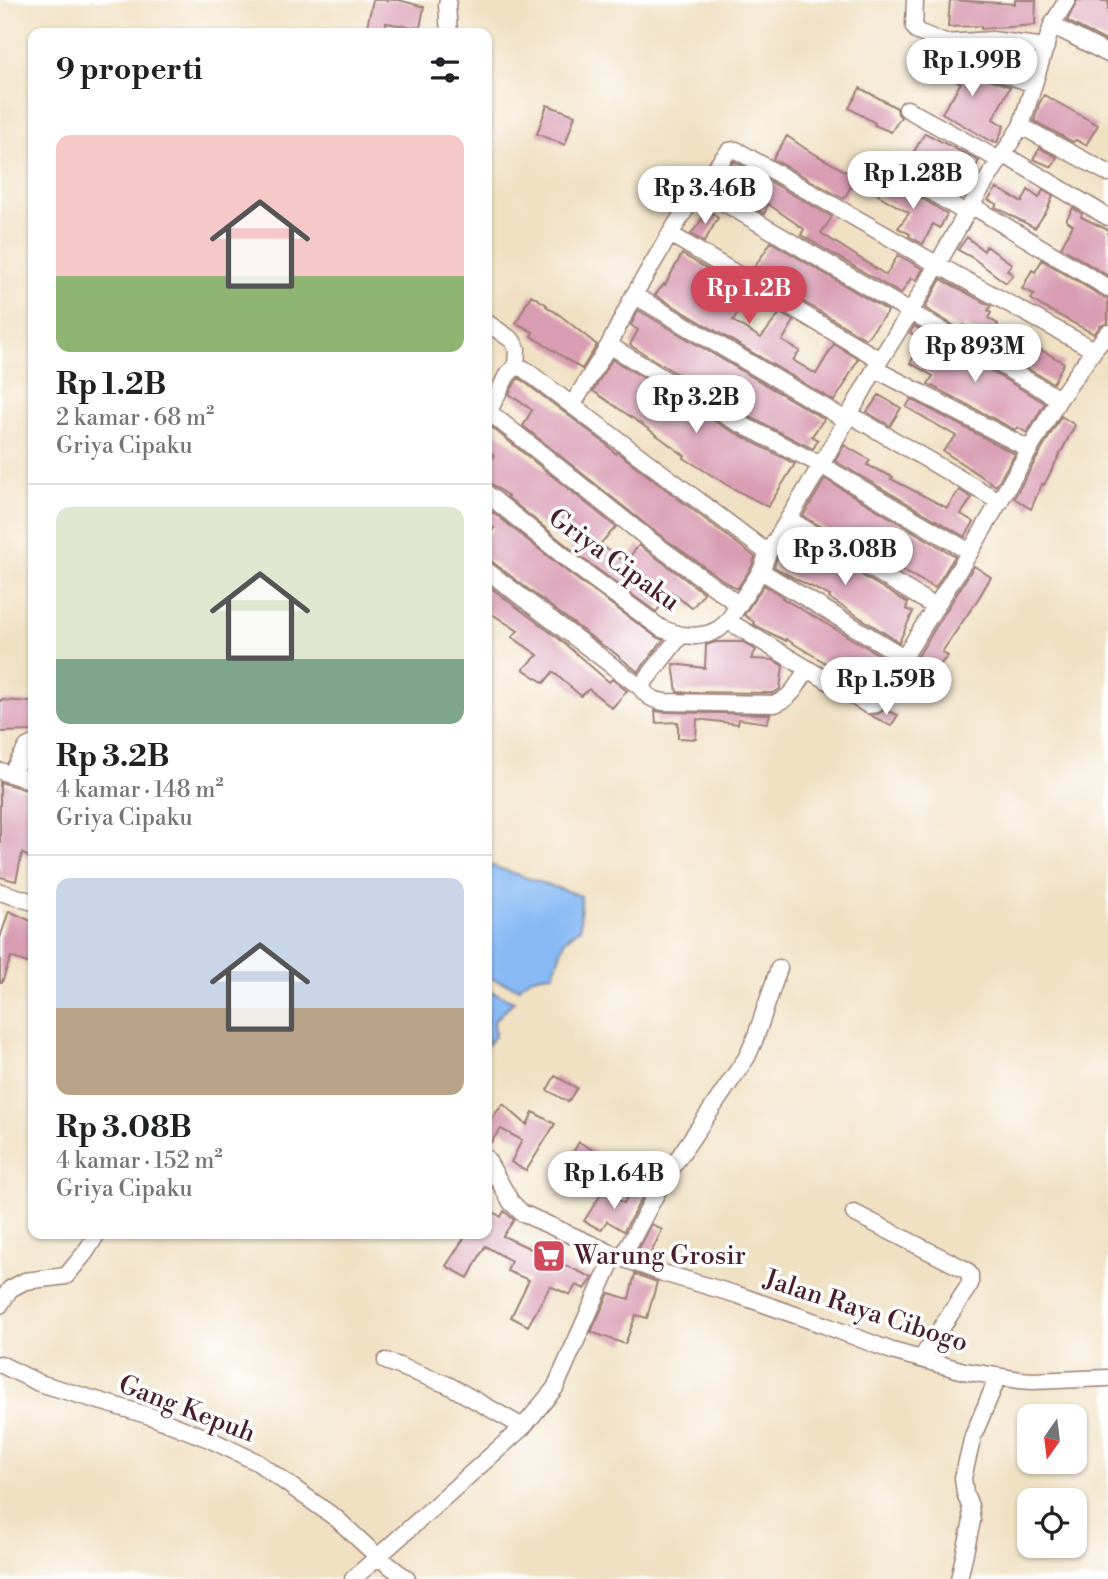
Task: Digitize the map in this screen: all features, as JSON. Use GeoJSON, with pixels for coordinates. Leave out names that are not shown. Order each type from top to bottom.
{"type":"FeatureCollection","features":[{"type":"Feature","properties":{"kind":"street"},"geometry":{"type":"LineString","coordinates":[[448,0],[449,28]]}},
{"type":"Feature","properties":{"kind":"street"},"geometry":{"type":"LineString","coordinates":[[915,0],[916,30],[923,35],[945,43],[989,68],[1033,84]]}},
{"type":"Feature","properties":{"kind":"street","name":"Griya Cipaku"},"geometry":{"type":"LineString","coordinates":[[492,498],[576,566],[663,629],[681,635],[708,635],[719,629],[739,605],[761,571],[768,553],[877,364],[1021,126],[1052,25],[1067,0]]}},
{"type":"Feature","properties":{"kind":"street"},"geometry":{"type":"LineString","coordinates":[[1052,25],[1108,54]]}},
{"type":"Feature","properties":{"kind":"street"},"geometry":{"type":"LineString","coordinates":[[945,43],[992,40],[1046,47]]}},
{"type":"Feature","properties":{"kind":"street"},"geometry":{"type":"LineString","coordinates":[[907,109],[1001,157],[1108,217]]}},
{"type":"Feature","properties":{"kind":"street"},"geometry":{"type":"LineString","coordinates":[[1021,126],[1108,173]]}},
{"type":"Feature","properties":{"kind":"street"},"geometry":{"type":"LineString","coordinates":[[573,404],[609,345],[634,295],[699,188],[729,151],[736,150],[1094,350]]}},
{"type":"Feature","properties":{"kind":"street"},"geometry":{"type":"LineString","coordinates":[[887,165],[1108,288]]}},
{"type":"Feature","properties":{"kind":"street"},"geometry":{"type":"LineString","coordinates":[[699,188],[1059,399]]}},
{"type":"Feature","properties":{"kind":"street"},"geometry":{"type":"LineString","coordinates":[[670,234],[877,364],[1029,449]]}},
{"type":"Feature","properties":{"kind":"street"},"geometry":{"type":"LineString","coordinates":[[634,295],[1000,502]]}},
{"type":"Feature","properties":{"kind":"street"},"geometry":{"type":"LineString","coordinates":[[492,326],[512,340],[517,349],[516,366],[507,375],[492,407]]}},
{"type":"Feature","properties":{"kind":"street"},"geometry":{"type":"LineString","coordinates":[[727,621],[868,705],[876,704],[1000,502],[1059,399],[1108,332]]}},
{"type":"Feature","properties":{"kind":"street"},"geometry":{"type":"LineString","coordinates":[[609,345],[729,418],[821,465],[970,552]]}},
{"type":"Feature","properties":{"kind":"street"},"geometry":{"type":"LineString","coordinates":[[516,366],[529,372],[573,404],[768,553]]}},
{"type":"Feature","properties":{"kind":"street"},"geometry":{"type":"LineString","coordinates":[[492,418],[648,539],[739,605]]}},
{"type":"Feature","properties":{"kind":"street"},"geometry":{"type":"LineString","coordinates":[[788,519],[936,607]]}},
{"type":"Feature","properties":{"kind":"street"},"geometry":{"type":"LineString","coordinates":[[761,571],[904,657]]}},
{"type":"Feature","properties":{"kind":"street"},"geometry":{"type":"LineString","coordinates":[[492,575],[640,687],[649,697],[664,702],[775,704],[790,696],[807,669]]}},
{"type":"Feature","properties":{"kind":"street"},"geometry":{"type":"LineString","coordinates":[[640,687],[681,635]]}},
{"type":"Feature","properties":{"kind":"street"},"geometry":{"type":"LineString","coordinates":[[28,746],[6,773],[28,780]]}},
{"type":"Feature","properties":{"kind":"street"},"geometry":{"type":"LineString","coordinates":[[0,892],[28,900]]}},
{"type":"Feature","properties":{"kind":"street"},"geometry":{"type":"LineString","coordinates":[[353,1579],[523,1427],[555,1388],[618,1257],[664,1179],[747,1057],[779,968]]}},
{"type":"Feature","properties":{"kind":"street","name":"Jalan Raya Cibogo"},"geometry":{"type":"LineString","coordinates":[[492,1169],[511,1202],[522,1213],[618,1257],[738,1295],[892,1351],[964,1371],[998,1377],[1032,1381],[1108,1378]]}},
{"type":"Feature","properties":{"kind":"street"},"geometry":{"type":"LineString","coordinates":[[854,1213],[966,1270],[970,1275],[970,1284],[921,1359]]}},
{"type":"Feature","properties":{"kind":"street"},"geometry":{"type":"LineString","coordinates":[[0,1305],[10,1289],[25,1281],[66,1276],[94,1239]]}},
{"type":"Feature","properties":{"kind":"street"},"geometry":{"type":"LineString","coordinates":[[386,1361],[448,1385],[523,1427]]}},
{"type":"Feature","properties":{"kind":"street","name":"Gang Kepuh"},"geometry":{"type":"LineString","coordinates":[[0,1364],[39,1383],[150,1416],[209,1439],[257,1462],[337,1519],[407,1579]]}},
{"type":"Feature","properties":{"kind":"street"},"geometry":{"type":"LineString","coordinates":[[959,1579],[972,1521],[963,1478],[973,1436],[998,1377]]}},
{"type":"Feature","properties":{"kind":"water"},"geometry":{"type":"Polygon","coordinates":[[[492,866],[581,896],[580,928],[565,940],[553,974],[530,979],[519,988],[492,979],[492,866]]]}},
{"type":"Feature","properties":{"kind":"water"},"geometry":{"type":"Polygon","coordinates":[[[492,992],[514,1001],[494,1021],[495,1036],[492,1040],[492,992]]]}},
{"type":"Feature","properties":{"kind":"building"},"geometry":{"type":"Polygon","coordinates":[[[373,0],[399,0],[424,7],[420,28],[386,23],[385,28],[367,26],[373,0]]]}},
{"type":"Feature","properties":{"kind":"building"},"geometry":{"type":"Polygon","coordinates":[[[950,0],[1015,4],[1015,0],[1036,0],[1035,25],[981,29],[981,26],[948,27],[950,0]]]}},
{"type":"Feature","properties":{"kind":"building"},"geometry":{"type":"Polygon","coordinates":[[[1077,0],[1108,1],[1108,42],[1067,21],[1077,0]]]}},
{"type":"Feature","properties":{"kind":"building"},"geometry":{"type":"Polygon","coordinates":[[[936,51],[984,77],[1010,87],[993,119],[1004,126],[997,143],[942,113],[961,83],[928,68],[936,51]]]}},
{"type":"Feature","properties":{"kind":"building"},"geometry":{"type":"Polygon","coordinates":[[[860,88],[897,108],[901,117],[891,132],[874,125],[875,123],[849,108],[860,88]]]}},
{"type":"Feature","properties":{"kind":"building"},"geometry":{"type":"Polygon","coordinates":[[[1044,95],[1098,125],[1086,145],[1076,140],[1073,142],[1034,121],[1044,95]]]}},
{"type":"Feature","properties":{"kind":"building"},"geometry":{"type":"Polygon","coordinates":[[[547,105],[575,115],[565,145],[537,134],[547,105]]]}},
{"type":"Feature","properties":{"kind":"building"},"geometry":{"type":"Polygon","coordinates":[[[925,133],[979,161],[959,197],[906,165],[925,133]]]}},
{"type":"Feature","properties":{"kind":"building"},"geometry":{"type":"Polygon","coordinates":[[[787,136],[856,177],[844,199],[773,159],[787,136]]]}},
{"type":"Feature","properties":{"kind":"building"},"geometry":{"type":"Polygon","coordinates":[[[1040,148],[1057,157],[1052,167],[1033,159],[1040,148]]]}},
{"type":"Feature","properties":{"kind":"building"},"geometry":{"type":"Polygon","coordinates":[[[734,161],[832,217],[821,233],[886,275],[898,255],[923,269],[916,280],[911,278],[901,294],[801,235],[804,229],[768,204],[764,214],[740,200],[750,180],[728,169],[734,161]]]}},
{"type":"Feature","properties":{"kind":"building"},"geometry":{"type":"Polygon","coordinates":[[[889,178],[947,214],[940,228],[933,224],[923,244],[898,228],[909,213],[878,195],[889,178]]]}},
{"type":"Feature","properties":{"kind":"building"},"geometry":{"type":"Polygon","coordinates":[[[997,188],[1022,202],[1028,190],[1039,198],[1043,190],[1053,196],[1035,228],[995,207],[997,204],[988,200],[997,188]]]}},
{"type":"Feature","properties":{"kind":"building"},"geometry":{"type":"Polygon","coordinates":[[[1073,208],[1082,214],[1081,217],[1108,230],[1108,276],[1061,247],[1073,225],[1066,220],[1073,208]]]}},
{"type":"Feature","properties":{"kind":"building"},"geometry":{"type":"Polygon","coordinates":[[[709,210],[718,218],[704,242],[691,234],[709,210]]]}},
{"type":"Feature","properties":{"kind":"building"},"geometry":{"type":"Polygon","coordinates":[[[967,237],[984,251],[986,246],[1012,264],[1007,270],[1013,275],[1006,283],[958,250],[967,237]]]}},
{"type":"Feature","properties":{"kind":"building"},"geometry":{"type":"Polygon","coordinates":[[[771,242],[888,311],[866,339],[752,271],[771,242]]]}},
{"type":"Feature","properties":{"kind":"building"},"geometry":{"type":"Polygon","coordinates":[[[682,254],[749,294],[733,321],[761,338],[780,313],[794,321],[782,341],[800,351],[793,360],[816,374],[834,344],[858,359],[834,401],[655,295],[665,285],[682,254]]]}},
{"type":"Feature","properties":{"kind":"building"},"geometry":{"type":"Polygon","coordinates":[[[1042,260],[1108,298],[1108,323],[1100,326],[1094,334],[1031,299],[1035,294],[1022,289],[1032,270],[1035,272],[1042,260]]]}},
{"type":"Feature","properties":{"kind":"building"},"geometry":{"type":"Polygon","coordinates":[[[941,279],[991,306],[988,318],[998,324],[991,341],[964,325],[961,330],[925,308],[941,279]]]}},
{"type":"Feature","properties":{"kind":"building"},"geometry":{"type":"Polygon","coordinates":[[[531,295],[597,345],[582,369],[531,336],[533,332],[516,323],[531,295]]]}},
{"type":"Feature","properties":{"kind":"building"},"geometry":{"type":"Polygon","coordinates":[[[638,310],[824,419],[812,436],[818,440],[813,449],[734,409],[630,345],[638,330],[631,325],[638,310]]]}},
{"type":"Feature","properties":{"kind":"building"},"geometry":{"type":"Polygon","coordinates":[[[914,326],[1045,403],[1027,433],[1017,427],[1015,430],[928,384],[933,376],[910,363],[924,341],[910,333],[914,326]]]}},
{"type":"Feature","properties":{"kind":"building"},"geometry":{"type":"Polygon","coordinates":[[[997,333],[1024,348],[1027,342],[1064,363],[1053,383],[988,346],[997,333]]]}},
{"type":"Feature","properties":{"kind":"building"},"geometry":{"type":"Polygon","coordinates":[[[612,359],[724,427],[795,464],[768,507],[684,458],[685,456],[647,428],[593,391],[612,359]]]}},
{"type":"Feature","properties":{"kind":"building"},"geometry":{"type":"Polygon","coordinates":[[[519,378],[755,557],[737,589],[654,531],[523,426],[532,410],[509,394],[519,378]]]}},
{"type":"Feature","properties":{"kind":"building"},"geometry":{"type":"Polygon","coordinates":[[[879,395],[901,408],[890,426],[867,412],[879,395]]]}},
{"type":"Feature","properties":{"kind":"building"},"geometry":{"type":"Polygon","coordinates":[[[911,399],[1015,454],[996,486],[943,451],[956,436],[906,407],[911,399]]]}},
{"type":"Feature","properties":{"kind":"building"},"geometry":{"type":"Polygon","coordinates":[[[1061,416],[1075,425],[1031,509],[1014,498],[1061,416]]]}},
{"type":"Feature","properties":{"kind":"building"},"geometry":{"type":"Polygon","coordinates":[[[492,428],[616,527],[600,544],[625,562],[639,545],[704,593],[692,608],[671,592],[656,612],[582,558],[492,484],[492,428]]]}},
{"type":"Feature","properties":{"kind":"building"},"geometry":{"type":"Polygon","coordinates":[[[844,445],[870,460],[867,465],[947,508],[959,490],[972,498],[961,514],[974,522],[965,537],[835,461],[844,445]]]}},
{"type":"Feature","properties":{"kind":"building"},"geometry":{"type":"Polygon","coordinates":[[[825,479],[955,556],[935,588],[803,516],[825,479]]]}},
{"type":"Feature","properties":{"kind":"building"},"geometry":{"type":"Polygon","coordinates":[[[492,513],[570,574],[663,640],[638,672],[492,562],[492,513]]]}},
{"type":"Feature","properties":{"kind":"building"},"geometry":{"type":"Polygon","coordinates":[[[792,534],[908,603],[906,609],[913,612],[899,642],[829,598],[830,596],[774,567],[792,534]]]}},
{"type":"Feature","properties":{"kind":"building"},"geometry":{"type":"Polygon","coordinates":[[[974,566],[991,577],[942,652],[948,656],[924,682],[913,699],[898,688],[974,566]]]}},
{"type":"Feature","properties":{"kind":"building"},"geometry":{"type":"Polygon","coordinates":[[[764,585],[890,661],[881,676],[878,674],[871,689],[786,639],[753,624],[754,622],[744,615],[764,585]]]}},
{"type":"Feature","properties":{"kind":"building"},"geometry":{"type":"Polygon","coordinates":[[[492,588],[558,638],[609,682],[612,679],[627,691],[612,708],[589,689],[581,696],[553,672],[544,683],[523,669],[538,655],[512,637],[518,631],[492,614],[492,588]]]}},
{"type":"Feature","properties":{"kind":"building"},"geometry":{"type":"Polygon","coordinates":[[[716,642],[743,642],[756,650],[751,659],[773,660],[783,666],[780,689],[773,693],[677,692],[673,664],[705,668],[706,645],[716,642]]]}},
{"type":"Feature","properties":{"kind":"building"},"geometry":{"type":"Polygon","coordinates":[[[0,700],[28,702],[28,731],[0,732],[0,700]]]}},
{"type":"Feature","properties":{"kind":"building"},"geometry":{"type":"Polygon","coordinates":[[[884,710],[898,715],[891,726],[870,715],[884,710]]]}},
{"type":"Feature","properties":{"kind":"building"},"geometry":{"type":"Polygon","coordinates":[[[655,711],[770,714],[767,723],[739,719],[738,724],[697,719],[696,739],[678,738],[678,722],[656,723],[655,711]]]}},
{"type":"Feature","properties":{"kind":"building"},"geometry":{"type":"Polygon","coordinates":[[[0,782],[28,790],[28,857],[22,853],[16,881],[0,877],[0,782]]]}},
{"type":"Feature","properties":{"kind":"building"},"geometry":{"type":"Polygon","coordinates":[[[9,911],[28,920],[28,963],[11,957],[2,982],[0,982],[0,938],[9,911]]]}},
{"type":"Feature","properties":{"kind":"building"},"geometry":{"type":"Polygon","coordinates":[[[555,1076],[577,1088],[568,1102],[547,1090],[555,1076]]]}},
{"type":"Feature","properties":{"kind":"building"},"geometry":{"type":"Polygon","coordinates":[[[503,1104],[527,1125],[533,1112],[555,1124],[526,1171],[511,1162],[522,1140],[501,1129],[492,1140],[492,1118],[503,1104]]]}},
{"type":"Feature","properties":{"kind":"building"},"geometry":{"type":"Polygon","coordinates":[[[579,1142],[598,1153],[580,1184],[555,1172],[563,1159],[568,1162],[579,1142]]]}},
{"type":"Feature","properties":{"kind":"building"},"geometry":{"type":"Polygon","coordinates":[[[632,1188],[643,1196],[624,1231],[607,1221],[601,1230],[584,1221],[603,1191],[624,1203],[632,1188]]]}},
{"type":"Feature","properties":{"kind":"building"},"geometry":{"type":"Polygon","coordinates":[[[492,1211],[501,1217],[504,1211],[514,1220],[503,1236],[540,1253],[541,1249],[557,1259],[556,1261],[593,1278],[585,1289],[576,1285],[570,1295],[550,1286],[528,1326],[511,1317],[529,1280],[507,1271],[511,1261],[485,1246],[468,1278],[446,1266],[463,1239],[492,1239],[492,1211]]]}},
{"type":"Feature","properties":{"kind":"building"},"geometry":{"type":"Polygon","coordinates":[[[652,1224],[662,1230],[649,1257],[637,1252],[652,1224]]]}},
{"type":"Feature","properties":{"kind":"building"},"geometry":{"type":"Polygon","coordinates":[[[635,1274],[657,1282],[647,1318],[636,1315],[625,1344],[591,1332],[609,1293],[629,1299],[635,1274]]]}},
{"type":"Feature","properties":{"kind":"place","name":"Warung Grosir"},"geometry":{"type":"Point","coordinates":[549,1256]}}]}
